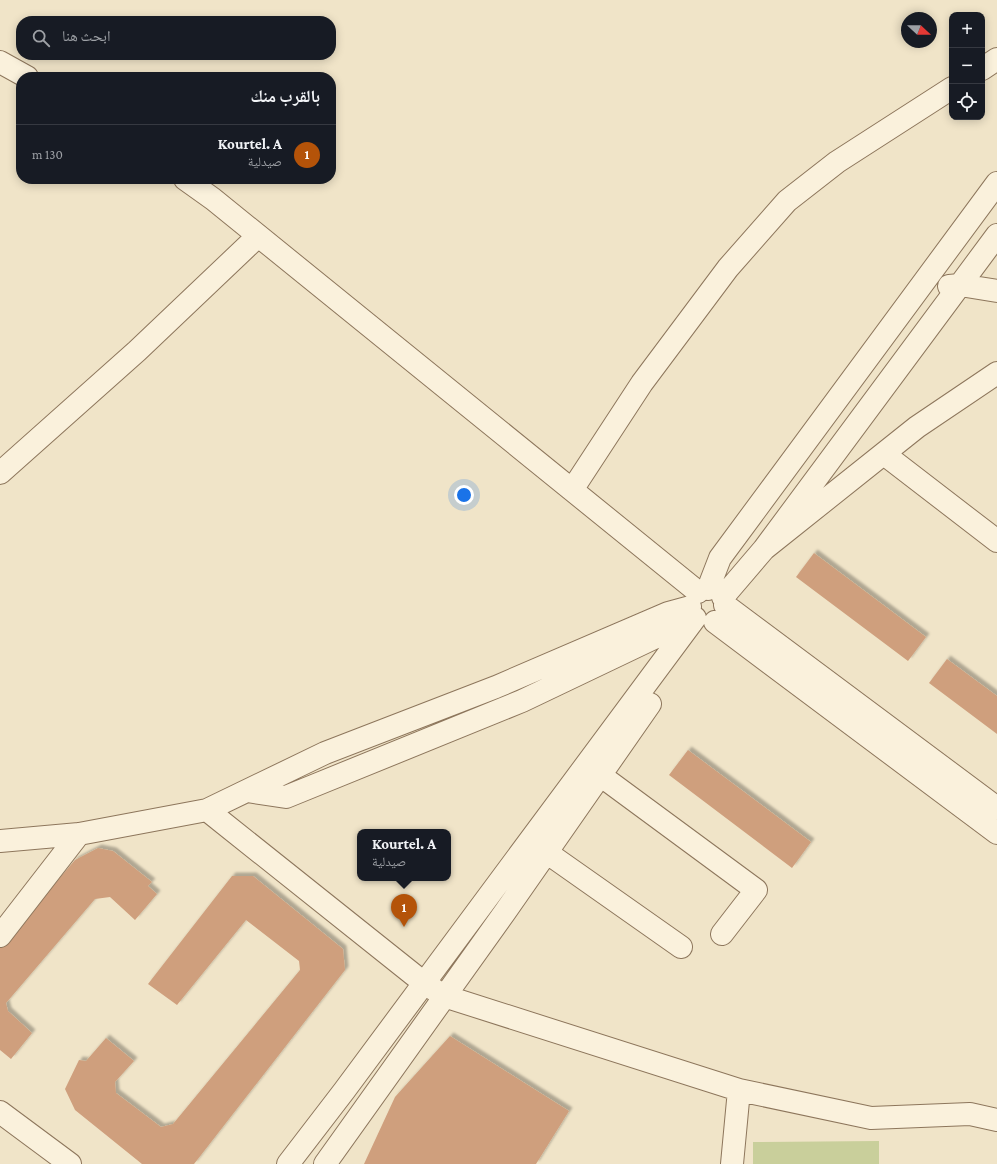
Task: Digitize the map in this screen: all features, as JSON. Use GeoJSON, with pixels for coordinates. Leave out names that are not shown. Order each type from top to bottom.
{"type":"FeatureCollection","features":[{"type":"Feature","properties":{"kind":"street"},"geometry":{"type":"LineString","coordinates":[[985,67],[997,59]]}},
{"type":"Feature","properties":{"kind":"street"},"geometry":{"type":"LineString","coordinates":[[0,62],[18,72]]}},
{"type":"Feature","properties":{"kind":"street"},"geometry":{"type":"LineString","coordinates":[[572,490],[642,383],[728,268],[787,201],[837,162],[949,90]]}},
{"type":"Feature","properties":{"kind":"street"},"geometry":{"type":"LineString","coordinates":[[192,184],[213,199],[572,490],[706,608],[997,833]]}},
{"type":"Feature","properties":{"kind":"street"},"geometry":{"type":"LineString","coordinates":[[325,1164],[649,705],[706,608],[720,558],[997,184]]}},
{"type":"Feature","properties":{"kind":"street"},"geometry":{"type":"LineString","coordinates":[[764,550],[997,235]]}},
{"type":"Feature","properties":{"kind":"street"},"geometry":{"type":"LineString","coordinates":[[0,473],[137,351],[258,236]]}},
{"type":"Feature","properties":{"kind":"street"},"geometry":{"type":"LineString","coordinates":[[920,288],[960,285],[997,291]]}},
{"type":"Feature","properties":{"kind":"street"},"geometry":{"type":"LineString","coordinates":[[288,1164],[706,608],[764,550],[917,427],[997,372]]}},
{"type":"Feature","properties":{"kind":"street"},"geometry":{"type":"LineString","coordinates":[[884,454],[997,541]]}},
{"type":"Feature","properties":{"kind":"street"},"geometry":{"type":"LineString","coordinates":[[0,841],[79,834],[207,810],[247,791],[286,797],[522,701],[656,637],[706,608]]}},
{"type":"Feature","properties":{"kind":"street"},"geometry":{"type":"LineString","coordinates":[[706,608],[997,808]]}},
{"type":"Feature","properties":{"kind":"street"},"geometry":{"type":"LineString","coordinates":[[600,775],[756,890],[722,934]]}},
{"type":"Feature","properties":{"kind":"street"},"geometry":{"type":"LineString","coordinates":[[207,810],[424,983],[444,996],[739,1090],[871,1118],[970,1114],[997,1120]]}},
{"type":"Feature","properties":{"kind":"street"},"geometry":{"type":"LineString","coordinates":[[0,936],[79,834]]}},
{"type":"Feature","properties":{"kind":"street"},"geometry":{"type":"LineString","coordinates":[[546,852],[681,947]]}},
{"type":"Feature","properties":{"kind":"street"},"geometry":{"type":"LineString","coordinates":[[732,1164],[739,1090]]}},
{"type":"Feature","properties":{"kind":"street"},"geometry":{"type":"LineString","coordinates":[[0,1112],[70,1164]]}},
{"type":"Feature","properties":{"kind":"green space"},"geometry":{"type":"Polygon","coordinates":[[[879,1141],[879,1164],[753,1164],[753,1142],[879,1141]]]}},
{"type":"Feature","properties":{"kind":"building"},"geometry":{"type":"Polygon","coordinates":[[[814,553],[926,637],[908,661],[796,577],[814,553]]]}},
{"type":"Feature","properties":{"kind":"building"},"geometry":{"type":"Polygon","coordinates":[[[947,659],[997,696],[997,734],[929,683],[947,659]]]}},
{"type":"Feature","properties":{"kind":"building"},"geometry":{"type":"Polygon","coordinates":[[[688,750],[811,842],[792,868],[669,775],[688,750]]]}},
{"type":"Feature","properties":{"kind":"building"},"geometry":{"type":"Polygon","coordinates":[[[98,848],[113,851],[152,882],[148,886],[157,894],[135,920],[110,897],[95,899],[6,1003],[8,1011],[32,1033],[11,1059],[0,1050],[0,948],[75,860],[98,848]]]}},
{"type":"Feature","properties":{"kind":"building"},"geometry":{"type":"Polygon","coordinates":[[[232,876],[253,876],[343,949],[345,970],[194,1164],[142,1164],[75,1110],[65,1089],[79,1060],[86,1061],[106,1038],[134,1061],[115,1082],[116,1093],[161,1127],[173,1124],[300,970],[299,961],[246,920],[177,1005],[148,984],[232,876]]]}},
{"type":"Feature","properties":{"kind":"building"},"geometry":{"type":"Polygon","coordinates":[[[450,1036],[569,1111],[536,1164],[364,1164],[395,1097],[450,1036]]]}},
{"type":"Feature","properties":{"kind":"place","name":"Kourtel. A"},"geometry":{"type":"Point","coordinates":[404,927]}}]}
